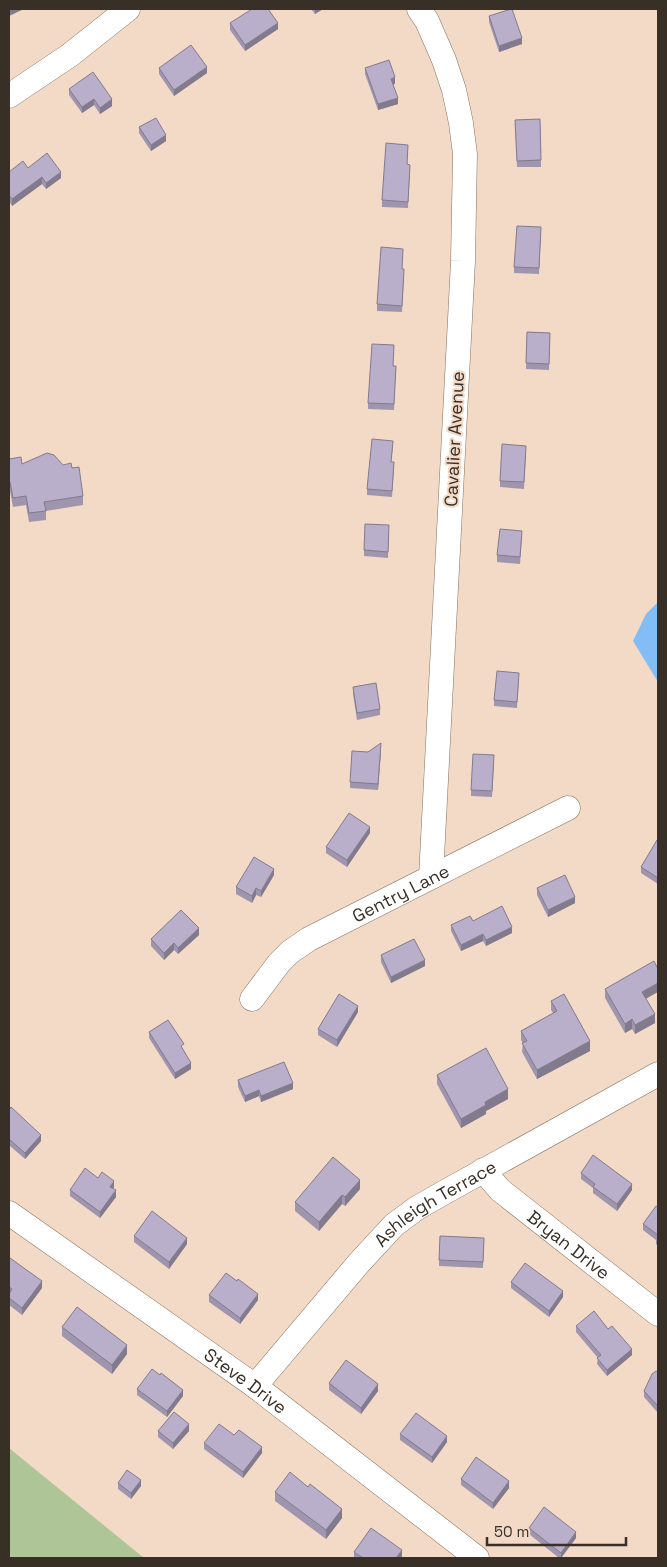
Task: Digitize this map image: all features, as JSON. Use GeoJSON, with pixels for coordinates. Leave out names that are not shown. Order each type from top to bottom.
{"type":"FeatureCollection","features":[{"type":"Feature","properties":{"kind":"street"},"geometry":{"type":"LineString","coordinates":[[9,96],[70,55],[128,9]]}},
{"type":"Feature","properties":{"kind":"street","name":"Cavalier Avenue"},"geometry":{"type":"LineString","coordinates":[[419,9],[427,20],[454,90],[465,154],[463,261],[431,877]]}},
{"type":"Feature","properties":{"kind":"street","name":"Gentry Lane"},"geometry":{"type":"LineString","coordinates":[[252,999],[279,963],[290,952],[309,939],[568,808]]}},
{"type":"Feature","properties":{"kind":"street","name":"Ashleigh Terrace"},"geometry":{"type":"LineString","coordinates":[[255,1386],[358,1264],[394,1225],[417,1208],[483,1170],[658,1074]]}},
{"type":"Feature","properties":{"kind":"street","name":"Bryan Drive"},"geometry":{"type":"LineString","coordinates":[[483,1170],[500,1190],[658,1314]]}},
{"type":"Feature","properties":{"kind":"street","name":"Steve Drive"},"geometry":{"type":"LineString","coordinates":[[9,1213],[255,1386],[477,1558]]}},
{"type":"Feature","properties":{"kind":"green space"},"geometry":{"type":"Polygon","coordinates":[[[9,1448],[144,1558],[9,1558],[9,1448]]]}},
{"type":"Feature","properties":{"kind":"water"},"geometry":{"type":"Polygon","coordinates":[[[658,602],[658,682],[633,641],[646,614],[658,602]]]}},
{"type":"Feature","properties":{"kind":"building"},"geometry":{"type":"Polygon","coordinates":[[[252,9],[268,9],[278,23],[245,45],[230,23],[252,9]]]}},
{"type":"Feature","properties":{"kind":"building"},"geometry":{"type":"Polygon","coordinates":[[[512,9],[522,38],[499,46],[489,16],[512,9]]]}},
{"type":"Feature","properties":{"kind":"building"},"geometry":{"type":"Polygon","coordinates":[[[191,45],[207,67],[174,90],[159,68],[191,45]]]}},
{"type":"Feature","properties":{"kind":"building"},"geometry":{"type":"Polygon","coordinates":[[[389,60],[395,77],[391,79],[398,98],[378,104],[365,68],[389,60]]]}},
{"type":"Feature","properties":{"kind":"building"},"geometry":{"type":"Polygon","coordinates":[[[93,72],[112,99],[100,108],[94,99],[82,107],[69,89],[93,72]]]}},
{"type":"Feature","properties":{"kind":"building"},"geometry":{"type":"Polygon","coordinates":[[[156,118],[166,135],[151,145],[139,127],[156,118]]]}},
{"type":"Feature","properties":{"kind":"building"},"geometry":{"type":"Polygon","coordinates":[[[540,119],[541,160],[517,161],[515,120],[540,119]]]}},
{"type":"Feature","properties":{"kind":"building"},"geometry":{"type":"Polygon","coordinates":[[[386,143],[408,145],[407,164],[410,165],[408,202],[382,200],[386,143]]]}},
{"type":"Feature","properties":{"kind":"building"},"geometry":{"type":"Polygon","coordinates":[[[47,153],[61,172],[46,183],[42,177],[12,199],[9,195],[9,172],[23,161],[28,168],[47,153]]]}},
{"type":"Feature","properties":{"kind":"building"},"geometry":{"type":"Polygon","coordinates":[[[517,226],[541,227],[539,268],[514,267],[517,226]]]}},
{"type":"Feature","properties":{"kind":"building"},"geometry":{"type":"Polygon","coordinates":[[[381,247],[403,249],[402,306],[377,304],[381,247]]]}},
{"type":"Feature","properties":{"kind":"building"},"geometry":{"type":"Polygon","coordinates":[[[527,332],[550,333],[549,364],[526,363],[527,332]]]}},
{"type":"Feature","properties":{"kind":"building"},"geometry":{"type":"Polygon","coordinates":[[[372,344],[394,345],[393,366],[396,366],[394,404],[368,403],[372,344]]]}},
{"type":"Feature","properties":{"kind":"building"},"geometry":{"type":"Polygon","coordinates":[[[372,439],[393,441],[391,462],[394,462],[392,491],[367,489],[372,439]]]}},
{"type":"Feature","properties":{"kind":"building"},"geometry":{"type":"Polygon","coordinates":[[[502,444],[526,446],[524,482],[500,481],[502,444]]]}},
{"type":"Feature","properties":{"kind":"building"},"geometry":{"type":"Polygon","coordinates":[[[47,453],[54,455],[63,465],[71,463],[72,468],[79,467],[83,496],[44,502],[46,511],[29,513],[26,496],[13,498],[9,482],[9,459],[21,457],[22,464],[47,453]]]}},
{"type":"Feature","properties":{"kind":"building"},"geometry":{"type":"Polygon","coordinates":[[[365,524],[389,525],[388,552],[364,550],[365,524]]]}},
{"type":"Feature","properties":{"kind":"building"},"geometry":{"type":"Polygon","coordinates":[[[500,529],[522,531],[520,557],[497,555],[500,529]]]}},
{"type":"Feature","properties":{"kind":"building"},"geometry":{"type":"Polygon","coordinates":[[[497,671],[519,673],[517,702],[494,700],[497,671]]]}},
{"type":"Feature","properties":{"kind":"building"},"geometry":{"type":"Polygon","coordinates":[[[376,683],[380,709],[357,713],[353,687],[376,683]]]}},
{"type":"Feature","properties":{"kind":"building"},"geometry":{"type":"Polygon","coordinates":[[[381,743],[378,784],[350,782],[352,751],[368,752],[381,743]]]}},
{"type":"Feature","properties":{"kind":"building"},"geometry":{"type":"Polygon","coordinates":[[[473,754],[494,755],[492,791],[471,790],[473,754]]]}},
{"type":"Feature","properties":{"kind":"building"},"geometry":{"type":"Polygon","coordinates":[[[349,813],[370,827],[347,860],[326,847],[349,813]]]}},
{"type":"Feature","properties":{"kind":"building"},"geometry":{"type":"Polygon","coordinates":[[[658,841],[658,878],[641,867],[658,841]]]}},
{"type":"Feature","properties":{"kind":"building"},"geometry":{"type":"Polygon","coordinates":[[[254,857],[274,869],[261,891],[256,888],[252,896],[236,887],[254,857]]]}},
{"type":"Feature","properties":{"kind":"building"},"geometry":{"type":"Polygon","coordinates":[[[565,875],[575,897],[548,910],[537,888],[565,875]]]}},
{"type":"Feature","properties":{"kind":"building"},"geometry":{"type":"Polygon","coordinates":[[[502,906],[512,927],[486,940],[483,934],[461,945],[451,925],[470,916],[473,921],[502,906]]]}},
{"type":"Feature","properties":{"kind":"building"},"geometry":{"type":"Polygon","coordinates":[[[181,910],[199,928],[178,948],[174,943],[164,953],[151,939],[181,910]]]}},
{"type":"Feature","properties":{"kind":"building"},"geometry":{"type":"Polygon","coordinates":[[[414,939],[425,960],[391,977],[381,955],[414,939]]]}},
{"type":"Feature","properties":{"kind":"building"},"geometry":{"type":"Polygon","coordinates":[[[654,961],[658,969],[658,983],[642,992],[655,1014],[635,1025],[632,1019],[625,1024],[605,989],[654,961]]]}},
{"type":"Feature","properties":{"kind":"building"},"geometry":{"type":"Polygon","coordinates":[[[339,994],[358,1006],[337,1040],[318,1029],[339,994]]]}},
{"type":"Feature","properties":{"kind":"building"},"geometry":{"type":"Polygon","coordinates":[[[564,994],[590,1041],[537,1070],[522,1043],[527,1041],[521,1031],[557,1011],[551,1001],[564,994]]]}},
{"type":"Feature","properties":{"kind":"building"},"geometry":{"type":"Polygon","coordinates":[[[168,1020],[184,1044],[181,1046],[191,1063],[175,1073],[149,1032],[168,1020]]]}},
{"type":"Feature","properties":{"kind":"building"},"geometry":{"type":"Polygon","coordinates":[[[486,1048],[508,1089],[485,1102],[486,1105],[461,1119],[437,1075],[486,1048]]]}},
{"type":"Feature","properties":{"kind":"building"},"geometry":{"type":"Polygon","coordinates":[[[284,1062],[293,1083],[261,1096],[259,1090],[245,1096],[238,1080],[284,1062]]]}},
{"type":"Feature","properties":{"kind":"building"},"geometry":{"type":"Polygon","coordinates":[[[11,1107],[41,1135],[25,1153],[9,1141],[9,1110],[11,1107]]]}},
{"type":"Feature","properties":{"kind":"building"},"geometry":{"type":"Polygon","coordinates":[[[593,1155],[632,1184],[617,1204],[593,1187],[595,1184],[581,1173],[593,1155]]]}},
{"type":"Feature","properties":{"kind":"building"},"geometry":{"type":"Polygon","coordinates":[[[333,1157],[360,1180],[345,1197],[342,1195],[319,1222],[295,1202],[333,1157]]]}},
{"type":"Feature","properties":{"kind":"building"},"geometry":{"type":"Polygon","coordinates":[[[85,1168],[98,1178],[102,1172],[114,1181],[110,1187],[116,1190],[100,1212],[70,1190],[85,1168]]]}},
{"type":"Feature","properties":{"kind":"building"},"geometry":{"type":"Polygon","coordinates":[[[656,1206],[658,1207],[658,1235],[643,1224],[656,1206]]]}},
{"type":"Feature","properties":{"kind":"building"},"geometry":{"type":"Polygon","coordinates":[[[152,1211],[187,1238],[169,1262],[134,1236],[152,1211]]]}},
{"type":"Feature","properties":{"kind":"building"},"geometry":{"type":"Polygon","coordinates":[[[440,1236],[484,1238],[483,1262],[439,1260],[440,1236]]]}},
{"type":"Feature","properties":{"kind":"building"},"geometry":{"type":"Polygon","coordinates":[[[10,1258],[42,1281],[22,1308],[9,1298],[12,1289],[9,1287],[10,1258]]]}},
{"type":"Feature","properties":{"kind":"building"},"geometry":{"type":"Polygon","coordinates":[[[525,1263],[563,1291],[549,1311],[511,1282],[525,1263]]]}},
{"type":"Feature","properties":{"kind":"building"},"geometry":{"type":"Polygon","coordinates":[[[226,1273],[237,1281],[238,1279],[258,1294],[240,1318],[209,1295],[226,1273]]]}},
{"type":"Feature","properties":{"kind":"building"},"geometry":{"type":"Polygon","coordinates":[[[77,1307],[127,1345],[112,1365],[62,1327],[77,1307]]]}},
{"type":"Feature","properties":{"kind":"building"},"geometry":{"type":"Polygon","coordinates":[[[594,1311],[608,1329],[612,1326],[632,1349],[607,1370],[597,1358],[601,1355],[576,1326],[594,1311]]]}},
{"type":"Feature","properties":{"kind":"building"},"geometry":{"type":"Polygon","coordinates":[[[346,1360],[378,1384],[361,1408],[329,1383],[346,1360]]]}},
{"type":"Feature","properties":{"kind":"building"},"geometry":{"type":"Polygon","coordinates":[[[152,1369],[160,1375],[161,1373],[183,1390],[167,1411],[137,1389],[152,1369]]]}},
{"type":"Feature","properties":{"kind":"building"},"geometry":{"type":"Polygon","coordinates":[[[656,1371],[658,1372],[658,1406],[644,1391],[652,1374],[656,1371]]]}},
{"type":"Feature","properties":{"kind":"building"},"geometry":{"type":"Polygon","coordinates":[[[174,1412],[189,1424],[173,1443],[158,1431],[174,1412]]]}},
{"type":"Feature","properties":{"kind":"building"},"geometry":{"type":"Polygon","coordinates":[[[416,1413],[447,1436],[432,1457],[400,1434],[416,1413]]]}},
{"type":"Feature","properties":{"kind":"building"},"geometry":{"type":"Polygon","coordinates":[[[219,1424],[234,1435],[239,1430],[262,1447],[243,1472],[204,1443],[219,1424]]]}},
{"type":"Feature","properties":{"kind":"building"},"geometry":{"type":"Polygon","coordinates":[[[476,1457],[509,1481],[493,1503],[461,1479],[476,1457]]]}},
{"type":"Feature","properties":{"kind":"building"},"geometry":{"type":"Polygon","coordinates":[[[127,1470],[141,1480],[131,1493],[118,1483],[127,1470]]]}},
{"type":"Feature","properties":{"kind":"building"},"geometry":{"type":"Polygon","coordinates":[[[290,1472],[308,1487],[310,1484],[342,1509],[326,1530],[275,1492],[290,1472]]]}},
{"type":"Feature","properties":{"kind":"building"},"geometry":{"type":"Polygon","coordinates":[[[544,1507],[576,1532],[561,1553],[529,1528],[544,1507]]]}},
{"type":"Feature","properties":{"kind":"building"},"geometry":{"type":"Polygon","coordinates":[[[371,1528],[402,1550],[396,1558],[363,1558],[354,1552],[371,1528]]]}}]}
